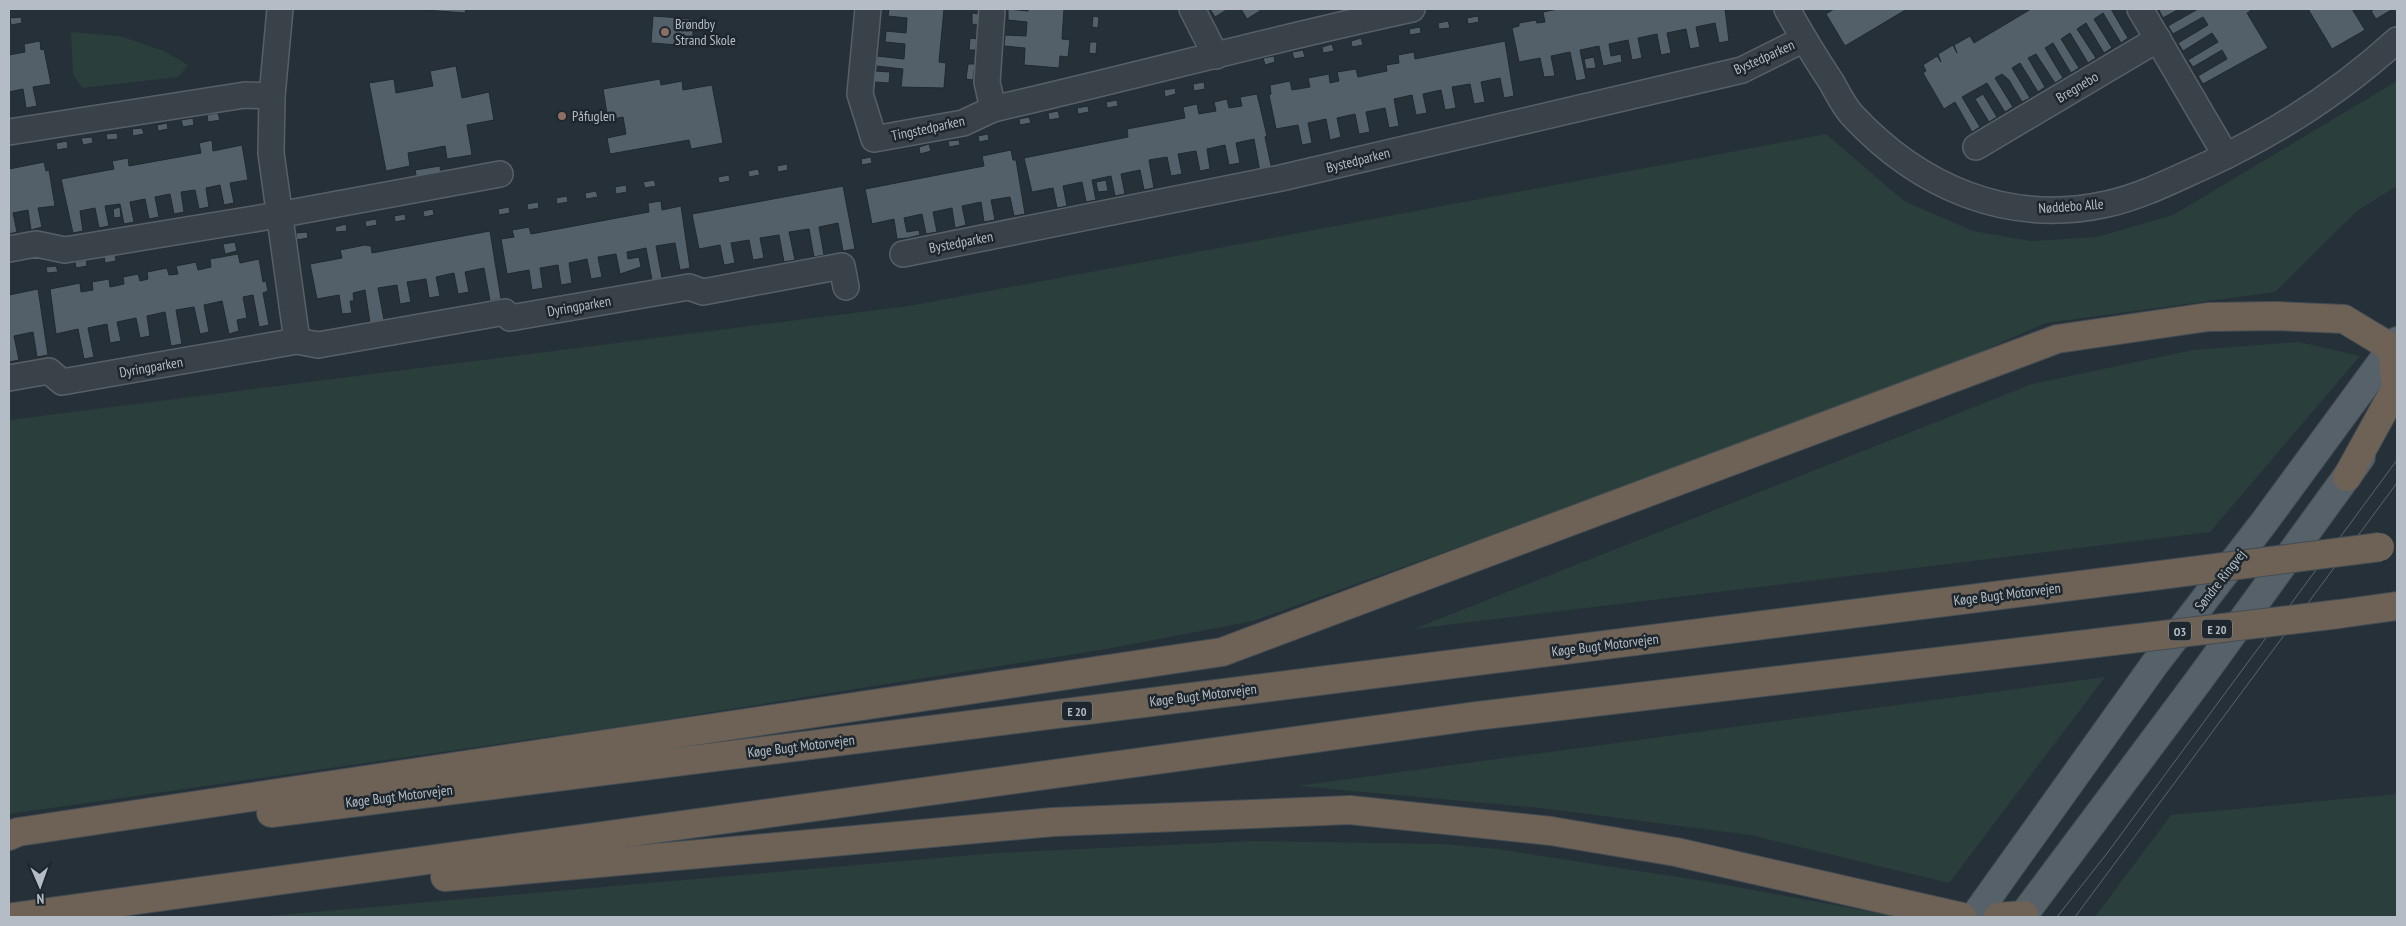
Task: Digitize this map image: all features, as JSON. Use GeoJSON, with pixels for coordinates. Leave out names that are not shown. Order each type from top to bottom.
{"type":"FeatureCollection","features":[{"type":"Feature","properties":{"kind":"highway"},"geometry":{"type":"LineString","coordinates":[[9,836],[18,832],[47,827],[1222,652],[2056,340],[2208,317],[2276,316],[2344,319],[2395,344],[2396,388],[2347,477]]}},
{"type":"Feature","properties":{"kind":"highway","name":"Køge Bugt Motorvejen"},"geometry":{"type":"LineString","coordinates":[[9,846],[2389,545]]}},
{"type":"Feature","properties":{"kind":"highway","name":"E 20"},"geometry":{"type":"LineString","coordinates":[[13,917],[1476,716],[2397,606]]}},
{"type":"Feature","properties":{"kind":"highway"},"geometry":{"type":"LineString","coordinates":[[88,908],[1053,822],[1350,810],[1551,831],[1676,852],[1962,917]]}},
{"type":"Feature","properties":{"kind":"main road","name":"Søndre Ringvej"},"geometry":{"type":"LineString","coordinates":[[1974,917],[2154,665],[2265,521],[2395,344]]}},
{"type":"Feature","properties":{"kind":"main road"},"geometry":{"type":"LineString","coordinates":[[2015,916],[2347,477],[2397,407]]}},
{"type":"Feature","properties":{"kind":"street"},"geometry":{"type":"LineString","coordinates":[[280,9],[272,96],[271,153],[278,215],[297,341]]}},
{"type":"Feature","properties":{"kind":"street","name":"Tingstedparken"},"geometry":{"type":"LineString","coordinates":[[868,9],[860,94],[874,139],[963,123],[993,109],[1216,56],[1332,17],[1412,9]]}},
{"type":"Feature","properties":{"kind":"street"},"geometry":{"type":"LineString","coordinates":[[992,9],[987,82],[993,109]]}},
{"type":"Feature","properties":{"kind":"street"},"geometry":{"type":"LineString","coordinates":[[1192,9],[1216,56]]}},
{"type":"Feature","properties":{"kind":"street","name":"Nøddebo Alle"},"geometry":{"type":"LineString","coordinates":[[1787,9],[1851,114],[1892,154],[1930,179],[1975,198],[2023,209],[2065,209],[2106,204],[2153,190],[2226,156],[2275,130],[2332,94],[2397,40]]}},
{"type":"Feature","properties":{"kind":"street"},"geometry":{"type":"LineString","coordinates":[[2140,9],[2226,156]]}},
{"type":"Feature","properties":{"kind":"street","name":"Bystedparken"},"geometry":{"type":"LineString","coordinates":[[903,254],[1281,178],[1742,70],[1804,39]]}},
{"type":"Feature","properties":{"kind":"street","name":"Bregnebo"},"geometry":{"type":"LineString","coordinates":[[1992,146],[2158,39]]}},
{"type":"Feature","properties":{"kind":"street"},"geometry":{"type":"LineString","coordinates":[[9,132],[246,95],[272,96]]}},
{"type":"Feature","properties":{"kind":"street"},"geometry":{"type":"LineString","coordinates":[[9,249],[36,244],[66,250],[278,215],[500,174]]}},
{"type":"Feature","properties":{"kind":"street","name":"Dyringparken"},"geometry":{"type":"LineString","coordinates":[[9,378],[49,371],[62,382],[297,341],[318,345],[505,312],[510,318],[689,287],[703,292],[842,266],[846,286]]}},
{"type":"Feature","properties":{"kind":"green space"},"geometry":{"type":"Polygon","coordinates":[[[71,32],[120,36],[164,51],[188,65],[178,77],[82,88],[73,74],[71,32]]]}},
{"type":"Feature","properties":{"kind":"green space"},"geometry":{"type":"Polygon","coordinates":[[[2397,81],[2397,186],[2357,211],[2275,292],[2046,323],[1928,375],[1642,481],[1253,621],[1112,648],[638,724],[9,814],[9,420],[909,306],[1826,134],[1904,201],[1973,231],[2031,241],[2097,237],[2173,215],[2397,81]]]}},
{"type":"Feature","properties":{"kind":"green space"},"geometry":{"type":"Polygon","coordinates":[[[2299,342],[2360,356],[2210,532],[1414,629],[2032,384],[2193,350],[2299,342]]]}},
{"type":"Feature","properties":{"kind":"green space"},"geometry":{"type":"Polygon","coordinates":[[[2105,677],[1949,883],[1750,835],[1541,808],[1297,786],[2105,677]]]}},
{"type":"Feature","properties":{"kind":"green space"},"geometry":{"type":"Polygon","coordinates":[[[2397,794],[2397,917],[2095,917],[2171,815],[2397,794]]]}},
{"type":"Feature","properties":{"kind":"green space"},"geometry":{"type":"Polygon","coordinates":[[[1254,841],[1443,844],[1497,849],[1704,881],[1889,915],[1889,917],[256,917],[995,853],[1254,841]]]}},
{"type":"Feature","properties":{"kind":"building"},"geometry":{"type":"Polygon","coordinates":[[[411,9],[466,9],[465,13],[411,9]]]}},
{"type":"Feature","properties":{"kind":"building"},"geometry":{"type":"Polygon","coordinates":[[[889,9],[944,9],[939,62],[946,63],[944,88],[901,87],[903,69],[876,66],[877,56],[904,59],[905,44],[885,42],[886,31],[906,33],[907,18],[888,16],[889,9]]]}},
{"type":"Feature","properties":{"kind":"building"},"geometry":{"type":"Polygon","coordinates":[[[1008,9],[1028,11],[1028,9],[1064,9],[1062,39],[1070,40],[1068,57],[1060,56],[1059,68],[1024,65],[1025,48],[1004,46],[1005,35],[1026,36],[1027,22],[1008,20],[1008,9]]]}},
{"type":"Feature","properties":{"kind":"building"},"geometry":{"type":"Polygon","coordinates":[[[1210,9],[1228,9],[1215,17],[1210,9]]]}},
{"type":"Feature","properties":{"kind":"building"},"geometry":{"type":"Polygon","coordinates":[[[1241,9],[1263,9],[1247,19],[1241,9]]]}},
{"type":"Feature","properties":{"kind":"building"},"geometry":{"type":"Polygon","coordinates":[[[1558,9],[1725,9],[1729,41],[1719,43],[1715,23],[1696,27],[1700,47],[1690,49],[1686,29],[1667,33],[1671,53],[1661,55],[1657,34],[1638,38],[1642,58],[1632,60],[1628,40],[1609,44],[1611,56],[1621,54],[1622,62],[1603,66],[1599,46],[1580,50],[1586,79],[1576,81],[1570,52],[1551,56],[1555,76],[1544,77],[1540,58],[1519,62],[1512,28],[1519,26],[1519,23],[1536,20],[1537,23],[1545,22],[1543,12],[1558,9]]]}},
{"type":"Feature","properties":{"kind":"building"},"geometry":{"type":"Polygon","coordinates":[[[1834,9],[1907,9],[1845,46],[1826,14],[1834,9]]]}},
{"type":"Feature","properties":{"kind":"building"},"geometry":{"type":"Polygon","coordinates":[[[2031,9],[2111,9],[2128,38],[2121,43],[2103,13],[2094,19],[2112,48],[2104,53],[2086,23],[2077,29],[2096,58],[2088,63],[2070,33],[2061,39],[2079,68],[2071,73],[2053,43],[2045,48],[2063,78],[2055,83],[2036,54],[2028,58],[2045,87],[2038,92],[2020,63],[2012,68],[2030,98],[2022,102],[2009,80],[2002,74],[1995,78],[2013,107],[2005,112],[1987,83],[1962,97],[1980,127],[1972,132],[1955,102],[1944,109],[1923,73],[1926,71],[1923,65],[1937,56],[1941,62],[1938,54],[1953,45],[1957,53],[1954,45],[1970,36],[1974,43],[2031,9]]]}},
{"type":"Feature","properties":{"kind":"building"},"geometry":{"type":"Polygon","coordinates":[[[2179,9],[2163,18],[2159,10],[2179,9]]]}},
{"type":"Feature","properties":{"kind":"building"},"geometry":{"type":"Polygon","coordinates":[[[2198,9],[2253,9],[2247,13],[2268,48],[2203,84],[2198,76],[2227,59],[2222,50],[2193,67],[2188,60],[2218,42],[2212,33],[2183,51],[2178,43],[2208,25],[2203,17],[2173,34],[2168,26],[2198,9]]]}},
{"type":"Feature","properties":{"kind":"building"},"geometry":{"type":"Polygon","coordinates":[[[2308,9],[2352,9],[2365,30],[2332,49],[2308,9]]]}},
{"type":"Feature","properties":{"kind":"building"},"geometry":{"type":"Polygon","coordinates":[[[2375,9],[2393,9],[2376,19],[2371,11],[2375,9]]]}},
{"type":"Feature","properties":{"kind":"building"},"geometry":{"type":"Polygon","coordinates":[[[972,13],[979,14],[978,25],[972,24],[972,13]]]}},
{"type":"Feature","properties":{"kind":"building"},"geometry":{"type":"Polygon","coordinates":[[[653,16],[694,19],[692,46],[651,43],[653,16]]]}},
{"type":"Feature","properties":{"kind":"building"},"geometry":{"type":"Polygon","coordinates":[[[1093,16],[1099,17],[1098,28],[1092,27],[1093,16]]]}},
{"type":"Feature","properties":{"kind":"building"},"geometry":{"type":"Polygon","coordinates":[[[1478,16],[1479,22],[1468,24],[1467,18],[1478,16]]]}},
{"type":"Feature","properties":{"kind":"building"},"geometry":{"type":"Polygon","coordinates":[[[21,17],[22,23],[11,25],[10,18],[21,17]]]}},
{"type":"Feature","properties":{"kind":"building"},"geometry":{"type":"Polygon","coordinates":[[[1448,21],[1450,28],[1439,29],[1438,23],[1448,21]]]}},
{"type":"Feature","properties":{"kind":"building"},"geometry":{"type":"Polygon","coordinates":[[[1420,27],[1421,33],[1410,35],[1409,29],[1420,27]]]}},
{"type":"Feature","properties":{"kind":"building"},"geometry":{"type":"Polygon","coordinates":[[[970,38],[977,39],[976,50],[969,50],[970,38]]]}},
{"type":"Feature","properties":{"kind":"building"},"geometry":{"type":"Polygon","coordinates":[[[1361,38],[1363,45],[1352,47],[1351,41],[1361,38]]]}},
{"type":"Feature","properties":{"kind":"building"},"geometry":{"type":"Polygon","coordinates":[[[40,41],[41,50],[44,49],[51,84],[33,87],[37,106],[26,108],[23,89],[9,92],[9,55],[25,52],[24,44],[40,41]]]}},
{"type":"Feature","properties":{"kind":"building"},"geometry":{"type":"Polygon","coordinates":[[[1505,41],[1514,96],[1504,98],[1500,78],[1481,82],[1485,102],[1474,104],[1470,84],[1452,87],[1456,108],[1445,110],[1441,90],[1423,94],[1427,113],[1416,115],[1412,95],[1394,99],[1399,126],[1389,128],[1385,108],[1366,112],[1370,132],[1359,134],[1355,114],[1337,118],[1341,137],[1330,140],[1326,119],[1308,123],[1312,143],[1302,145],[1298,125],[1276,129],[1269,95],[1271,94],[1270,85],[1290,81],[1292,90],[1310,87],[1308,78],[1329,74],[1330,83],[1339,81],[1337,72],[1356,69],[1358,77],[1387,71],[1386,65],[1399,63],[1398,55],[1414,52],[1415,59],[1505,41]]]}},
{"type":"Feature","properties":{"kind":"building"},"geometry":{"type":"Polygon","coordinates":[[[1090,42],[1097,42],[1096,54],[1089,53],[1090,42]]]}},
{"type":"Feature","properties":{"kind":"building"},"geometry":{"type":"Polygon","coordinates":[[[1332,44],[1334,51],[1323,53],[1322,47],[1332,44]]]}},
{"type":"Feature","properties":{"kind":"building"},"geometry":{"type":"Polygon","coordinates":[[[1303,50],[1305,57],[1294,59],[1292,52],[1303,50]]]}},
{"type":"Feature","properties":{"kind":"building"},"geometry":{"type":"Polygon","coordinates":[[[1274,56],[1275,62],[1265,65],[1263,58],[1274,56]]]}},
{"type":"Feature","properties":{"kind":"building"},"geometry":{"type":"Polygon","coordinates":[[[1594,57],[1596,68],[1586,69],[1584,59],[1594,57]]]}},
{"type":"Feature","properties":{"kind":"building"},"geometry":{"type":"Polygon","coordinates":[[[968,64],[975,64],[973,80],[966,79],[968,64]]]}},
{"type":"Feature","properties":{"kind":"building"},"geometry":{"type":"Polygon","coordinates":[[[456,66],[462,98],[489,92],[494,120],[467,125],[472,155],[447,159],[445,146],[408,153],[410,166],[386,171],[369,83],[394,79],[396,93],[433,86],[430,71],[456,66]]]}},
{"type":"Feature","properties":{"kind":"building"},"geometry":{"type":"Polygon","coordinates":[[[875,71],[890,72],[889,83],[874,82],[875,71]]]}},
{"type":"Feature","properties":{"kind":"building"},"geometry":{"type":"Polygon","coordinates":[[[660,79],[661,85],[682,81],[683,90],[712,85],[723,143],[691,149],[689,140],[610,154],[607,138],[626,134],[623,117],[608,120],[603,89],[660,79]]]}},
{"type":"Feature","properties":{"kind":"building"},"geometry":{"type":"Polygon","coordinates":[[[1204,82],[1205,89],[1194,91],[1193,84],[1204,82]]]}},
{"type":"Feature","properties":{"kind":"building"},"geometry":{"type":"Polygon","coordinates":[[[1175,88],[1176,94],[1165,97],[1164,90],[1175,88]]]}},
{"type":"Feature","properties":{"kind":"building"},"geometry":{"type":"Polygon","coordinates":[[[1257,94],[1267,136],[1265,137],[1272,170],[1260,172],[1254,139],[1236,143],[1240,163],[1229,165],[1225,145],[1207,149],[1210,169],[1200,171],[1196,151],[1178,154],[1182,174],[1171,176],[1167,157],[1149,160],[1154,188],[1144,190],[1140,170],[1121,174],[1125,194],[1115,196],[1111,176],[1092,180],[1096,200],[1086,202],[1082,182],[1063,186],[1067,206],[1057,208],[1053,188],[1032,192],[1024,158],[1128,137],[1127,129],[1185,118],[1183,107],[1197,104],[1199,114],[1216,111],[1214,102],[1227,99],[1229,108],[1242,106],[1240,97],[1257,94]]]}},
{"type":"Feature","properties":{"kind":"building"},"geometry":{"type":"Polygon","coordinates":[[[1983,94],[1997,117],[1989,122],[1975,99],[1983,94]]]}},
{"type":"Feature","properties":{"kind":"building"},"geometry":{"type":"Polygon","coordinates":[[[1117,100],[1118,106],[1107,108],[1106,102],[1117,100]]]}},
{"type":"Feature","properties":{"kind":"building"},"geometry":{"type":"Polygon","coordinates":[[[1088,106],[1089,112],[1078,114],[1077,108],[1088,106]]]}},
{"type":"Feature","properties":{"kind":"building"},"geometry":{"type":"Polygon","coordinates":[[[1058,111],[1060,118],[1049,120],[1048,113],[1058,111]]]}},
{"type":"Feature","properties":{"kind":"building"},"geometry":{"type":"Polygon","coordinates":[[[218,113],[220,120],[208,122],[207,115],[218,113]]]}},
{"type":"Feature","properties":{"kind":"building"},"geometry":{"type":"Polygon","coordinates":[[[1029,117],[1031,123],[1020,125],[1019,119],[1029,117]]]}},
{"type":"Feature","properties":{"kind":"building"},"geometry":{"type":"Polygon","coordinates":[[[193,118],[194,125],[183,127],[181,120],[193,118]]]}},
{"type":"Feature","properties":{"kind":"building"},"geometry":{"type":"Polygon","coordinates":[[[167,123],[168,129],[158,131],[157,125],[167,123]]]}},
{"type":"Feature","properties":{"kind":"building"},"geometry":{"type":"Polygon","coordinates":[[[142,128],[144,134],[133,136],[132,129],[142,128]]]}},
{"type":"Feature","properties":{"kind":"building"},"geometry":{"type":"Polygon","coordinates":[[[117,133],[118,139],[107,140],[106,134],[117,133]]]}},
{"type":"Feature","properties":{"kind":"building"},"geometry":{"type":"Polygon","coordinates":[[[988,134],[989,140],[979,142],[978,136],[988,134]]]}},
{"type":"Feature","properties":{"kind":"building"},"geometry":{"type":"Polygon","coordinates":[[[92,137],[93,143],[83,145],[81,138],[92,137]]]}},
{"type":"Feature","properties":{"kind":"building"},"geometry":{"type":"Polygon","coordinates":[[[212,140],[213,151],[242,145],[248,180],[230,183],[234,203],[224,205],[220,185],[206,188],[209,207],[199,209],[195,190],[181,192],[184,212],[174,214],[170,194],[155,197],[159,217],[149,219],[145,199],[130,202],[134,222],[124,224],[120,204],[105,206],[109,226],[99,228],[95,208],[80,211],[83,231],[73,233],[61,179],[114,169],[112,161],[128,158],[129,166],[201,153],[199,143],[212,140]]]}},
{"type":"Feature","properties":{"kind":"building"},"geometry":{"type":"Polygon","coordinates":[[[959,140],[960,145],[949,147],[948,141],[959,140]]]}},
{"type":"Feature","properties":{"kind":"building"},"geometry":{"type":"Polygon","coordinates":[[[67,141],[68,148],[57,150],[56,143],[67,141]]]}},
{"type":"Feature","properties":{"kind":"building"},"geometry":{"type":"Polygon","coordinates":[[[929,144],[931,151],[920,154],[919,147],[929,144]]]}},
{"type":"Feature","properties":{"kind":"building"},"geometry":{"type":"Polygon","coordinates":[[[1011,150],[1013,160],[1016,160],[1025,214],[1014,216],[1010,197],[991,200],[995,220],[984,222],[981,202],[962,206],[966,225],[955,228],[952,208],[933,212],[937,232],[926,234],[922,214],[904,218],[907,232],[919,230],[920,235],[908,238],[897,239],[894,219],[872,224],[865,189],[984,166],[982,156],[1011,150]]]}},
{"type":"Feature","properties":{"kind":"building"},"geometry":{"type":"Polygon","coordinates":[[[871,157],[872,163],[862,165],[861,159],[871,157]]]}},
{"type":"Feature","properties":{"kind":"building"},"geometry":{"type":"Polygon","coordinates":[[[44,162],[46,171],[49,170],[55,206],[38,208],[42,227],[31,230],[28,210],[13,213],[17,232],[9,234],[9,169],[44,162]]]}},
{"type":"Feature","properties":{"kind":"building"},"geometry":{"type":"Polygon","coordinates":[[[787,164],[788,170],[778,172],[777,166],[787,164]]]}},
{"type":"Feature","properties":{"kind":"building"},"geometry":{"type":"Polygon","coordinates":[[[440,166],[441,175],[417,180],[415,170],[440,166]]]}},
{"type":"Feature","properties":{"kind":"building"},"geometry":{"type":"Polygon","coordinates":[[[758,169],[760,175],[749,177],[748,171],[758,169]]]}},
{"type":"Feature","properties":{"kind":"building"},"geometry":{"type":"Polygon","coordinates":[[[729,175],[730,181],[719,183],[718,177],[729,175]]]}},
{"type":"Feature","properties":{"kind":"building"},"geometry":{"type":"Polygon","coordinates":[[[654,180],[656,186],[645,188],[643,182],[654,180]]]}},
{"type":"Feature","properties":{"kind":"building"},"geometry":{"type":"Polygon","coordinates":[[[1106,180],[1108,191],[1098,192],[1096,182],[1106,180]]]}},
{"type":"Feature","properties":{"kind":"building"},"geometry":{"type":"Polygon","coordinates":[[[626,185],[627,192],[616,194],[615,187],[626,185]]]}},
{"type":"Feature","properties":{"kind":"building"},"geometry":{"type":"Polygon","coordinates":[[[843,186],[855,249],[843,251],[838,223],[819,227],[824,255],[814,257],[809,229],[789,232],[795,260],[784,262],[779,235],[760,238],[764,258],[753,260],[749,240],[731,243],[735,263],[724,265],[720,245],[699,249],[692,214],[843,186]]]}},
{"type":"Feature","properties":{"kind":"building"},"geometry":{"type":"Polygon","coordinates":[[[596,191],[598,197],[586,199],[585,193],[596,191]]]}},
{"type":"Feature","properties":{"kind":"building"},"geometry":{"type":"Polygon","coordinates":[[[567,196],[568,202],[557,204],[556,198],[567,196]]]}},
{"type":"Feature","properties":{"kind":"building"},"geometry":{"type":"Polygon","coordinates":[[[661,201],[662,210],[681,206],[690,268],[680,270],[675,243],[656,246],[662,278],[652,280],[646,248],[627,252],[628,259],[639,257],[641,267],[620,274],[616,254],[598,257],[602,277],[591,279],[587,259],[569,263],[572,283],[561,285],[558,265],[540,268],[543,288],[532,290],[529,270],[507,274],[501,239],[514,237],[512,230],[529,227],[531,234],[649,212],[648,203],[661,201]]]}},
{"type":"Feature","properties":{"kind":"building"},"geometry":{"type":"Polygon","coordinates":[[[538,202],[539,208],[528,210],[527,204],[538,202]]]}},
{"type":"Feature","properties":{"kind":"building"},"geometry":{"type":"Polygon","coordinates":[[[120,207],[121,217],[114,218],[113,209],[120,207]]]}},
{"type":"Feature","properties":{"kind":"building"},"geometry":{"type":"Polygon","coordinates":[[[509,207],[510,213],[499,215],[498,209],[509,207]]]}},
{"type":"Feature","properties":{"kind":"building"},"geometry":{"type":"Polygon","coordinates":[[[433,209],[434,215],[424,217],[423,211],[433,209]]]}},
{"type":"Feature","properties":{"kind":"building"},"geometry":{"type":"Polygon","coordinates":[[[405,214],[406,220],[395,222],[394,216],[405,214]]]}},
{"type":"Feature","properties":{"kind":"building"},"geometry":{"type":"Polygon","coordinates":[[[376,219],[377,225],[366,227],[365,221],[376,219]]]}},
{"type":"Feature","properties":{"kind":"building"},"geometry":{"type":"Polygon","coordinates":[[[346,224],[347,231],[336,232],[335,227],[346,224]]]}},
{"type":"Feature","properties":{"kind":"building"},"geometry":{"type":"Polygon","coordinates":[[[490,231],[501,299],[490,301],[484,268],[465,272],[469,292],[458,294],[454,273],[436,277],[440,296],[429,298],[426,279],[407,282],[411,302],[400,304],[397,285],[378,288],[384,320],[370,323],[365,290],[353,293],[354,301],[350,301],[352,313],[342,314],[339,295],[317,299],[310,264],[342,258],[340,250],[365,245],[371,246],[372,253],[490,231]]]}},
{"type":"Feature","properties":{"kind":"building"},"geometry":{"type":"Polygon","coordinates":[[[307,232],[308,238],[297,240],[296,233],[307,232]]]}},
{"type":"Feature","properties":{"kind":"building"},"geometry":{"type":"Polygon","coordinates":[[[235,242],[237,251],[225,254],[223,244],[235,242]]]}},
{"type":"Feature","properties":{"kind":"building"},"geometry":{"type":"Polygon","coordinates":[[[115,254],[116,261],[105,263],[104,256],[115,254]]]}},
{"type":"Feature","properties":{"kind":"building"},"geometry":{"type":"Polygon","coordinates":[[[238,254],[240,263],[259,259],[263,282],[266,281],[268,291],[263,293],[269,325],[259,327],[253,295],[243,297],[247,318],[237,320],[239,331],[229,334],[222,301],[204,305],[209,332],[200,334],[194,307],[176,310],[182,344],[171,346],[165,312],[147,316],[150,336],[140,338],[136,318],[117,322],[121,341],[110,343],[107,324],[88,328],[94,357],[84,359],[78,329],[56,334],[50,289],[80,283],[81,292],[93,290],[92,282],[109,279],[110,287],[124,284],[123,277],[138,274],[140,281],[148,279],[147,272],[167,268],[169,275],[178,274],[176,266],[196,262],[198,270],[211,267],[210,259],[238,254]]]}},
{"type":"Feature","properties":{"kind":"building"},"geometry":{"type":"Polygon","coordinates":[[[86,260],[87,266],[76,268],[75,262],[86,260]]]}},
{"type":"Feature","properties":{"kind":"building"},"geometry":{"type":"Polygon","coordinates":[[[56,266],[58,272],[47,273],[46,267],[56,266]]]}},
{"type":"Feature","properties":{"kind":"building"},"geometry":{"type":"Polygon","coordinates":[[[38,289],[48,355],[37,357],[33,332],[14,336],[19,360],[9,362],[9,295],[38,289]]]}},
{"type":"Feature","properties":{"kind":"tram line"},"geometry":{"type":"LineString","coordinates":[[2057,917],[2108,852],[2397,460]]}},
{"type":"Feature","properties":{"kind":"tram line"},"geometry":{"type":"LineString","coordinates":[[2075,917],[2397,483]]}},
{"type":"Feature","properties":{"kind":"place","name":"Brøndby Strand Skole"},"geometry":{"type":"Point","coordinates":[665,32]}},
{"type":"Feature","properties":{"kind":"place","name":"Påfuglen"},"geometry":{"type":"Point","coordinates":[562,116]}}]}
